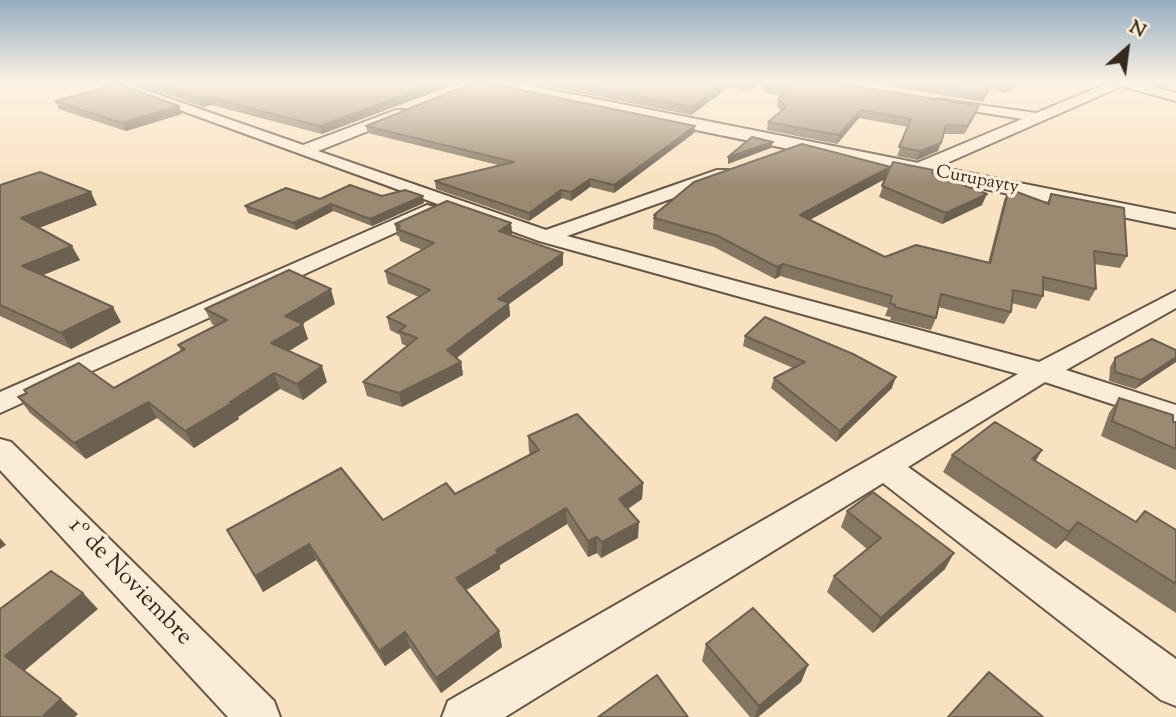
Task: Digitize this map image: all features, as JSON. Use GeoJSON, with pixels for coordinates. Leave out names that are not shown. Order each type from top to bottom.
{"type":"FeatureCollection","features":[{"type":"Feature","properties":{"kind":"street"},"geometry":{"type":"LineString","coordinates":[[218,116],[546,237],[1042,372],[1176,415]]}},
{"type":"Feature","properties":{"kind":"street"},"geometry":{"type":"LineString","coordinates":[[305,150],[392,116]]}},
{"type":"Feature","properties":{"kind":"street","name":"Curupayty"},"geometry":{"type":"LineString","coordinates":[[655,116],[1176,221]]}},
{"type":"Feature","properties":{"kind":"street"},"geometry":{"type":"LineString","coordinates":[[1030,116],[1040,118]]}},
{"type":"Feature","properties":{"kind":"street"},"geometry":{"type":"LineString","coordinates":[[918,169],[1043,116]]}},
{"type":"Feature","properties":{"kind":"street"},"geometry":{"type":"LineString","coordinates":[[762,160],[800,146]]}},
{"type":"Feature","properties":{"kind":"street"},"geometry":{"type":"LineString","coordinates":[[546,237],[737,169]]}},
{"type":"Feature","properties":{"kind":"street"},"geometry":{"type":"LineString","coordinates":[[0,403],[448,202]]}},
{"type":"Feature","properties":{"kind":"street"},"geometry":{"type":"LineString","coordinates":[[464,717],[1042,372],[1176,298]]}},
{"type":"Feature","properties":{"kind":"street","name":"1º de Noviembre"},"geometry":{"type":"LineString","coordinates":[[0,450],[258,717]]}},
{"type":"Feature","properties":{"kind":"street"},"geometry":{"type":"LineString","coordinates":[[883,466],[1176,685]]}},
{"type":"Feature","properties":{"kind":"building"},"geometry":{"type":"Polygon","coordinates":[[[102,116],[144,116],[122,123],[102,116]]]}},
{"type":"Feature","properties":{"kind":"building"},"geometry":{"type":"Polygon","coordinates":[[[283,116],[346,116],[320,126],[283,116]]]}},
{"type":"Feature","properties":{"kind":"building"},"geometry":{"type":"Polygon","coordinates":[[[390,116],[649,116],[695,126],[614,185],[590,179],[571,192],[561,190],[529,213],[435,181],[514,162],[366,126],[390,116]]]}},
{"type":"Feature","properties":{"kind":"building"},"geometry":{"type":"Polygon","coordinates":[[[775,116],[855,116],[839,135],[768,122],[775,116]]]}},
{"type":"Feature","properties":{"kind":"building"},"geometry":{"type":"Polygon","coordinates":[[[897,116],[973,116],[967,126],[946,125],[941,143],[920,151],[899,147],[911,119],[897,116]]]}},
{"type":"Feature","properties":{"kind":"building"},"geometry":{"type":"Polygon","coordinates":[[[752,137],[773,142],[728,157],[752,137]]]}},
{"type":"Feature","properties":{"kind":"building"},"geometry":{"type":"Polygon","coordinates":[[[802,144],[891,167],[893,162],[933,170],[932,173],[987,194],[946,213],[882,186],[890,167],[800,215],[885,257],[916,245],[990,263],[1009,189],[1049,204],[1051,194],[1124,208],[1127,256],[1094,251],[1096,289],[1043,277],[1043,296],[1013,290],[1011,312],[941,294],[936,318],[895,307],[890,303],[892,296],[783,264],[777,267],[716,235],[654,218],[654,215],[694,182],[802,144]]]}},
{"type":"Feature","properties":{"kind":"building"},"geometry":{"type":"Polygon","coordinates":[[[40,172],[91,192],[21,218],[72,246],[22,266],[113,307],[61,333],[0,305],[0,185],[40,172]]]}},
{"type":"Feature","properties":{"kind":"building"},"geometry":{"type":"Polygon","coordinates":[[[350,185],[382,196],[405,190],[423,196],[370,219],[331,204],[294,223],[245,206],[286,188],[320,199],[350,185]]]}},
{"type":"Feature","properties":{"kind":"building"},"geometry":{"type":"Polygon","coordinates":[[[447,201],[511,223],[499,231],[563,253],[498,299],[509,303],[447,350],[461,362],[399,393],[363,382],[417,338],[399,331],[406,326],[387,317],[430,290],[385,271],[434,243],[397,229],[400,226],[395,224],[447,201]]]}},
{"type":"Feature","properties":{"kind":"building"},"geometry":{"type":"Polygon","coordinates":[[[289,270],[331,289],[285,316],[303,324],[271,343],[322,366],[297,384],[274,373],[230,402],[232,403],[185,431],[148,402],[74,443],[18,397],[27,393],[24,390],[79,363],[114,388],[185,349],[178,345],[227,320],[205,309],[289,270]]]}},
{"type":"Feature","properties":{"kind":"building"},"geometry":{"type":"Polygon","coordinates":[[[765,317],[853,354],[896,377],[840,431],[774,378],[805,362],[745,336],[765,317]]]}},
{"type":"Feature","properties":{"kind":"building"},"geometry":{"type":"Polygon","coordinates":[[[1152,339],[1176,350],[1176,357],[1141,380],[1115,372],[1115,358],[1152,339]]]}},
{"type":"Feature","properties":{"kind":"building"},"geometry":{"type":"Polygon","coordinates":[[[1119,398],[1173,415],[1173,422],[1176,422],[1176,449],[1112,421],[1119,398]]]}},
{"type":"Feature","properties":{"kind":"building"},"geometry":{"type":"Polygon","coordinates":[[[577,414],[643,483],[619,499],[639,522],[602,542],[597,537],[588,541],[566,508],[496,550],[498,553],[456,578],[499,631],[436,678],[405,632],[379,651],[309,544],[255,576],[227,530],[341,468],[383,520],[446,483],[455,494],[539,450],[528,436],[577,414]]]}},
{"type":"Feature","properties":{"kind":"building"},"geometry":{"type":"Polygon","coordinates":[[[995,422],[1042,450],[1032,459],[1136,522],[1145,511],[1176,530],[1176,584],[1078,522],[1069,532],[952,455],[995,422]]]}},
{"type":"Feature","properties":{"kind":"building"},"geometry":{"type":"Polygon","coordinates":[[[873,492],[954,553],[881,618],[834,576],[881,538],[847,511],[873,492]]]}},
{"type":"Feature","properties":{"kind":"building"},"geometry":{"type":"Polygon","coordinates":[[[51,571],[83,593],[5,656],[61,699],[44,715],[46,717],[0,717],[0,609],[51,571]]]}},
{"type":"Feature","properties":{"kind":"building"},"geometry":{"type":"Polygon","coordinates":[[[753,608],[808,665],[759,706],[706,644],[753,608]]]}},
{"type":"Feature","properties":{"kind":"building"},"geometry":{"type":"Polygon","coordinates":[[[989,672],[1043,717],[948,717],[989,672]]]}},
{"type":"Feature","properties":{"kind":"building"},"geometry":{"type":"Polygon","coordinates":[[[657,675],[688,717],[598,717],[657,675]]]}}]}
